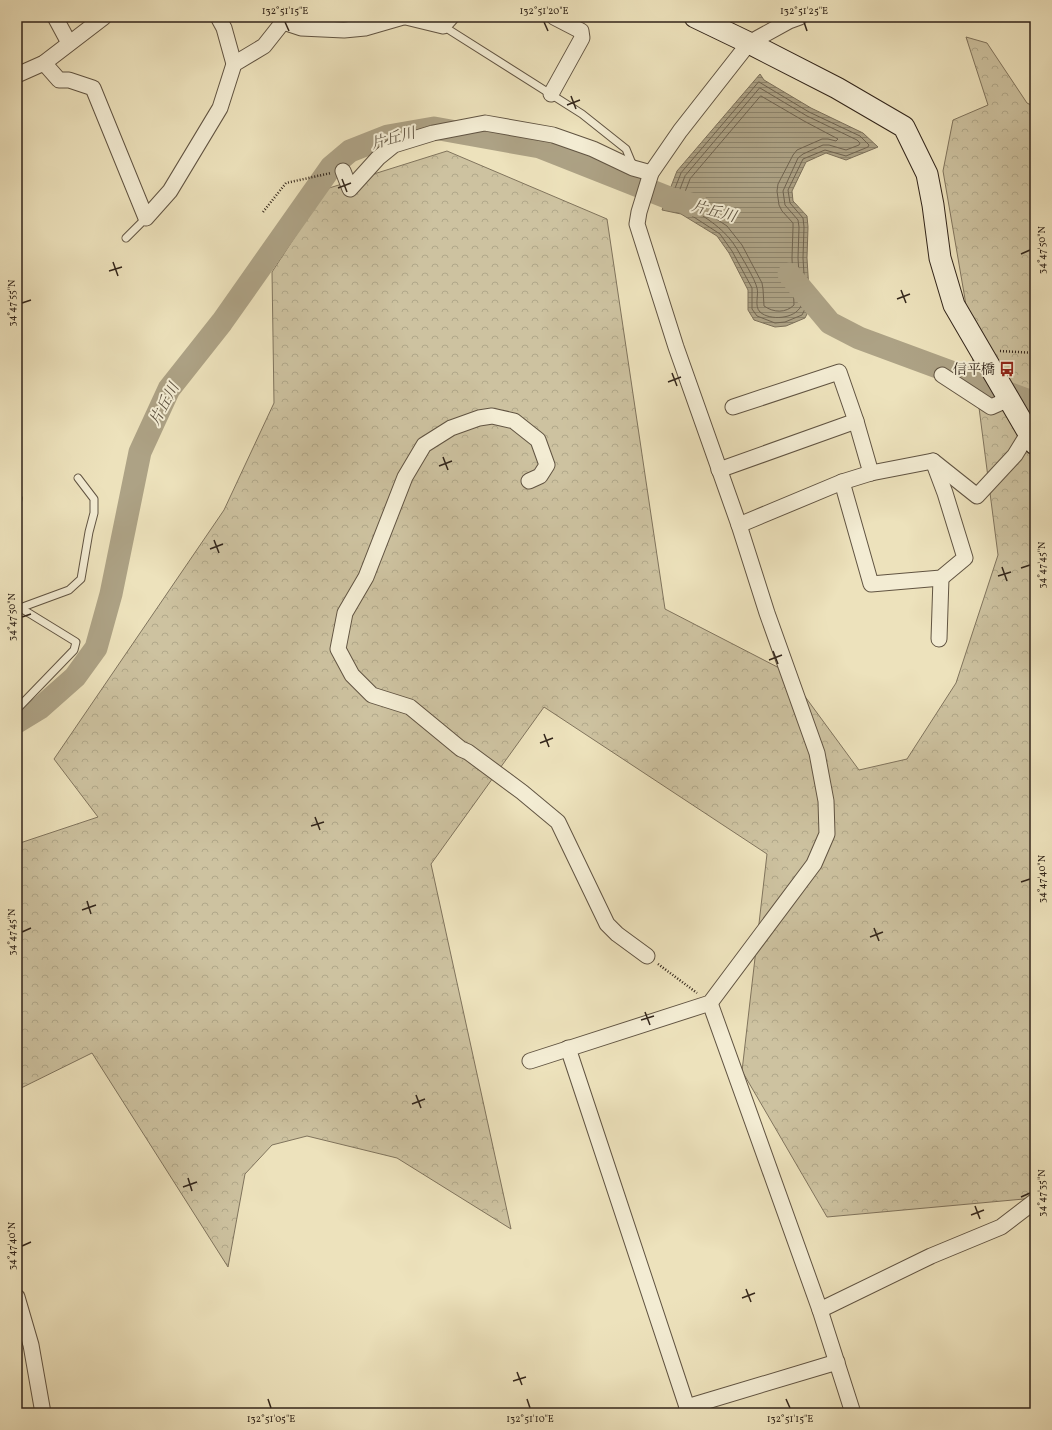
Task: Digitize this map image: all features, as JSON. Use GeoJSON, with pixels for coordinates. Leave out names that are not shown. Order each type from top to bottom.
{"type":"FeatureCollection","features":[{"type":"Feature","properties":{"kind":"street"},"geometry":{"type":"LineString","coordinates":[[56,17],[69,43]]}},
{"type":"Feature","properties":{"kind":"street"},"geometry":{"type":"LineString","coordinates":[[17,75],[44,63],[104,17]]}},
{"type":"Feature","properties":{"kind":"street"},"geometry":{"type":"LineString","coordinates":[[44,63],[59,80],[69,80],[93,88],[146,218],[170,191],[220,108],[234,64],[224,28],[218,17]]}},
{"type":"Feature","properties":{"kind":"street"},"geometry":{"type":"LineString","coordinates":[[234,64],[264,46],[283,20],[301,28],[344,30],[365,28],[404,17],[447,21]]}},
{"type":"Feature","properties":{"kind":"street"},"geometry":{"type":"LineString","coordinates":[[551,94],[582,38],[581,31],[554,17]]}},
{"type":"Feature","properties":{"kind":"street"},"geometry":{"type":"LineString","coordinates":[[695,17],[837,88],[904,127],[927,174],[934,205],[940,258],[954,305],[1032,438],[976,496],[933,461]]}},
{"type":"Feature","properties":{"kind":"street"},"geometry":{"type":"LineString","coordinates":[[530,1061],[710,1003],[814,864],[827,834],[826,801],[817,753],[766,613],[739,525],[676,347],[637,224],[639,212],[651,173],[680,131],[749,43],[789,21],[800,17]]}},
{"type":"Feature","properties":{"kind":"street"},"geometry":{"type":"LineString","coordinates":[[343,171],[350,189],[378,158],[394,144],[433,133],[485,123],[553,135],[593,149],[633,168],[651,173]]}},
{"type":"Feature","properties":{"kind":"street"},"geometry":{"type":"LineString","coordinates":[[733,407],[839,372],[856,421],[871,473]]}},
{"type":"Feature","properties":{"kind":"street"},"geometry":{"type":"LineString","coordinates":[[942,375],[991,407],[1009,399]]}},
{"type":"Feature","properties":{"kind":"street"},"geometry":{"type":"LineString","coordinates":[[529,481],[540,476],[547,465],[538,440],[514,421],[492,416],[479,418],[451,428],[424,445],[405,478],[366,577],[345,613],[338,649],[352,675],[372,695],[410,707],[461,749],[468,752],[522,792],[558,822],[607,924],[617,934],[647,956]]}},
{"type":"Feature","properties":{"kind":"street"},"geometry":{"type":"LineString","coordinates":[[719,470],[856,421]]}},
{"type":"Feature","properties":{"kind":"street"},"geometry":{"type":"LineString","coordinates":[[739,525],[842,482],[871,473],[933,461]]}},
{"type":"Feature","properties":{"kind":"street"},"geometry":{"type":"LineString","coordinates":[[842,482],[872,584],[941,578],[965,558],[945,493],[933,461]]}},
{"type":"Feature","properties":{"kind":"street"},"geometry":{"type":"LineString","coordinates":[[939,639],[941,578]]}},
{"type":"Feature","properties":{"kind":"street"},"geometry":{"type":"LineString","coordinates":[[710,1003],[820,1310],[853,1413]]}},
{"type":"Feature","properties":{"kind":"street"},"geometry":{"type":"LineString","coordinates":[[568,1048],[688,1410],[837,1362]]}},
{"type":"Feature","properties":{"kind":"street"},"geometry":{"type":"LineString","coordinates":[[820,1310],[931,1256],[1001,1227],[1035,1202]]}},
{"type":"Feature","properties":{"kind":"street"},"geometry":{"type":"LineString","coordinates":[[17,1297],[31,1345],[43,1413]]}},
{"type":"Feature","properties":{"kind":"lane"},"geometry":{"type":"LineString","coordinates":[[447,21],[582,114],[626,149],[633,168]]}},
{"type":"Feature","properties":{"kind":"lane"},"geometry":{"type":"LineString","coordinates":[[126,238],[146,218]]}},
{"type":"Feature","properties":{"kind":"lane"},"geometry":{"type":"LineString","coordinates":[[19,607],[69,590],[81,579],[89,532],[94,513],[94,499],[78,478]]}},
{"type":"Feature","properties":{"kind":"lane"},"geometry":{"type":"LineString","coordinates":[[17,506],[18,498]]}},
{"type":"Feature","properties":{"kind":"lane"},"geometry":{"type":"LineString","coordinates":[[17,709],[74,650],[76,642],[19,607]]}},
{"type":"Feature","properties":{"kind":"path"},"geometry":{"type":"LineString","coordinates":[[263,212],[286,183],[343,171]]}},
{"type":"Feature","properties":{"kind":"path"},"geometry":{"type":"LineString","coordinates":[[1035,323],[1031,326],[1035,339]]}},
{"type":"Feature","properties":{"kind":"path"},"geometry":{"type":"LineString","coordinates":[[979,349],[1035,353]]}},
{"type":"Feature","properties":{"kind":"path"},"geometry":{"type":"LineString","coordinates":[[647,956],[710,1003]]}},
{"type":"Feature","properties":{"kind":"green space"},"geometry":{"type":"Polygon","coordinates":[[[966,37],[987,43],[1027,103],[1035,107],[1035,1198],[827,1217],[742,1071],[767,854],[544,707],[431,864],[511,1229],[397,1158],[307,1136],[272,1145],[245,1174],[228,1267],[92,1053],[17,1090],[17,844],[98,817],[54,759],[224,510],[274,403],[272,272],[326,189],[447,151],[607,219],[665,609],[787,672],[859,770],[907,759],[956,683],[998,555],[965,299],[943,171],[953,120],[988,105],[966,37]]]}},
{"type":"Feature","properties":{"kind":"water"},"geometry":{"type":"Polygon","coordinates":[[[760,74],[764,80],[811,108],[863,133],[878,147],[846,160],[826,153],[806,162],[792,191],[793,201],[807,216],[807,258],[810,308],[805,318],[786,326],[775,327],[754,320],[748,310],[748,290],[729,253],[717,236],[681,214],[662,210],[677,171],[760,74]]]}},
{"type":"Feature","properties":{"kind":"waterway","name":"片丘川"},"geometry":{"type":"LineString","coordinates":[[17,722],[40,708],[75,677],[96,648],[111,594],[140,452],[169,389],[222,322],[331,167],[350,151],[388,136],[434,128],[540,147],[669,198],[698,206]]}},
{"type":"Feature","properties":{"kind":"waterway","name":"片丘川"},"geometry":{"type":"LineString","coordinates":[[789,274],[830,323],[859,338],[1035,403]]}},
{"type":"Feature","properties":{"kind":"place","name":"信平橋"},"geometry":{"type":"Point","coordinates":[1007,369]}}]}
